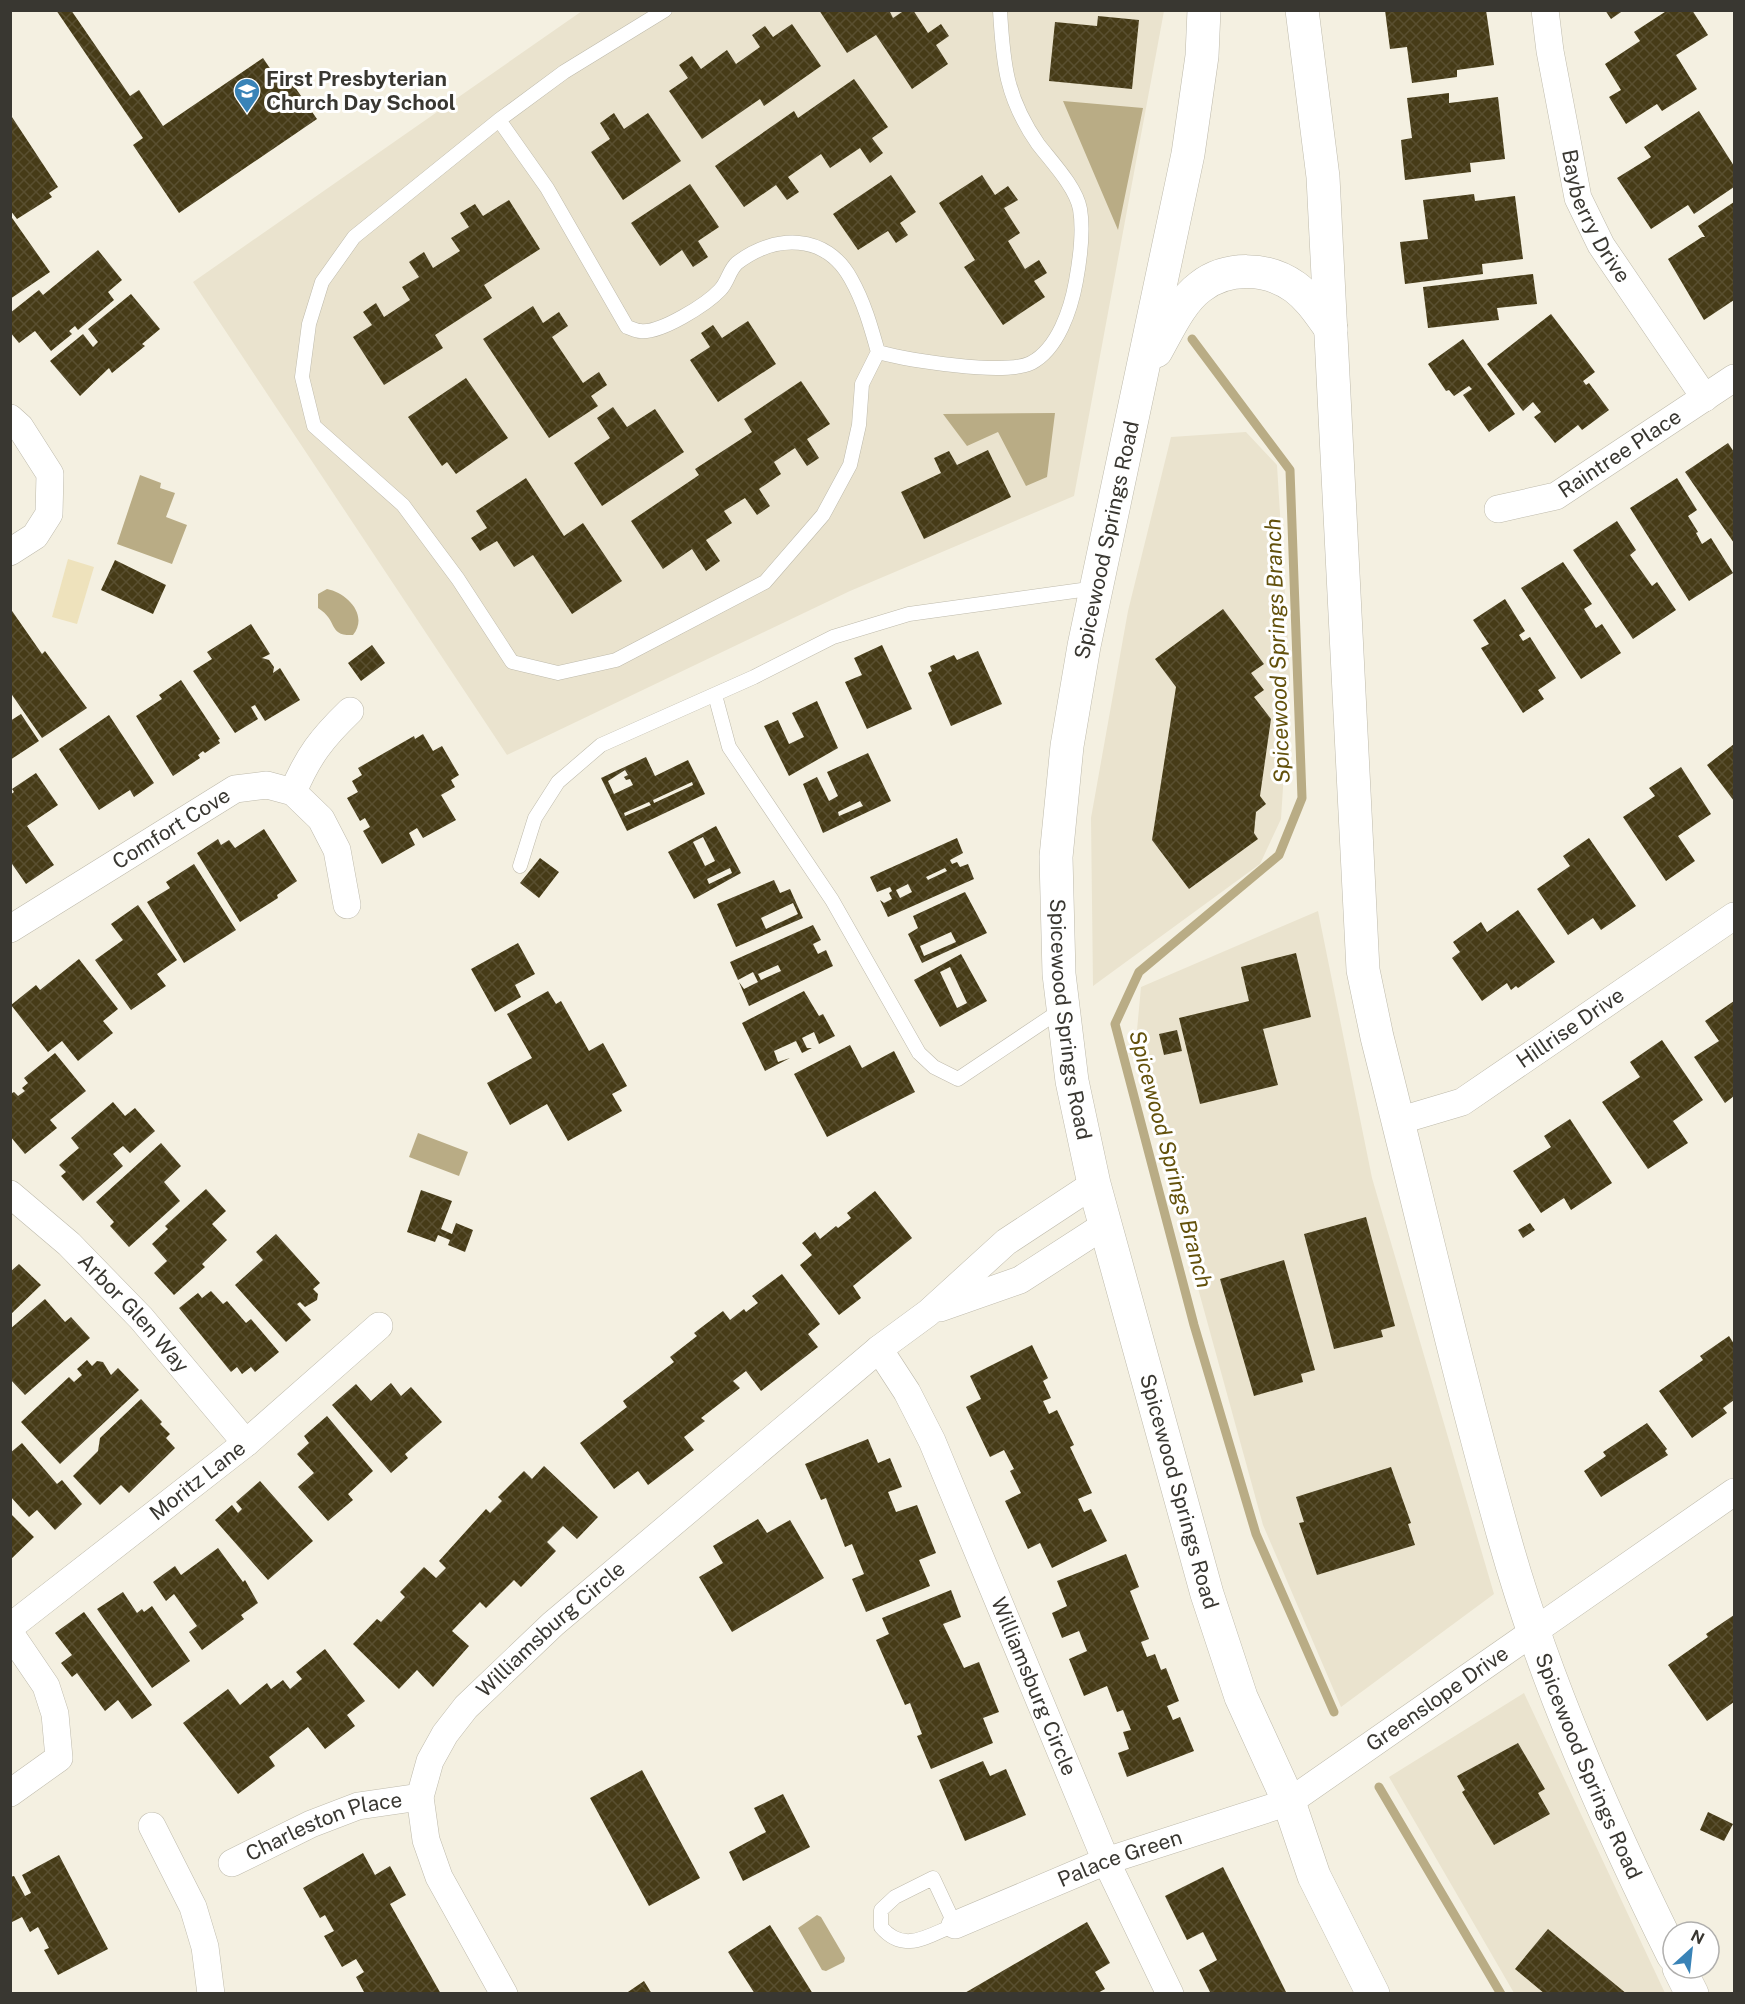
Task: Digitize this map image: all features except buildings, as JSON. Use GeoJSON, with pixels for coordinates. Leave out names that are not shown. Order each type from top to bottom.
{"type":"FeatureCollection","features":[{"type":"Feature","properties":{"kind":"main road"},"geometry":{"type":"LineString","coordinates":[[1204,26],[1221,10]]}},
{"type":"Feature","properties":{"kind":"main road","name":"Spicewood Springs Road"},"geometry":{"type":"LineString","coordinates":[[1302,10],[1323,177],[1363,970],[1398,1121],[1504,1538],[1534,1629],[1585,1764],[1661,1930]]}},
{"type":"Feature","properties":{"kind":"main road","name":"Spicewood Springs Road"},"geometry":{"type":"LineString","coordinates":[[1204,26],[1188,154],[1096,588],[1067,746],[1056,857],[1059,974],[1072,1081],[1094,1184],[1207,1594],[1241,1697],[1288,1802],[1314,1876],[1373,1994]]}},
{"type":"Feature","properties":{"kind":"main road"},"geometry":{"type":"LineString","coordinates":[[1142,375],[1182,307],[1199,288],[1216,277],[1234,272],[1256,272],[1294,287],[1312,303],[1331,329]]}},
{"type":"Feature","properties":{"kind":"main road"},"geometry":{"type":"LineString","coordinates":[[1685,1980],[1692,1994]]}},
{"type":"Feature","properties":{"kind":"street","name":"Bayberry Drive"},"geometry":{"type":"LineString","coordinates":[[1545,10],[1550,51],[1578,198],[1601,245],[1706,398]]}},
{"type":"Feature","properties":{"kind":"street","name":"Raintree Place"},"geometry":{"type":"LineString","coordinates":[[1498,509],[1556,496],[1734,378]]}},
{"type":"Feature","properties":{"kind":"street"},"geometry":{"type":"LineString","coordinates":[[10,418],[20,427],[50,474],[49,514],[35,536],[10,552]]}},
{"type":"Feature","properties":{"kind":"street"},"geometry":{"type":"LineString","coordinates":[[347,905],[336,850],[321,819],[292,792],[306,759],[325,735],[350,711]]}},
{"type":"Feature","properties":{"kind":"street","name":"Comfort Cove"},"geometry":{"type":"LineString","coordinates":[[10,929],[235,789],[267,785],[292,792]]}},
{"type":"Feature","properties":{"kind":"street","name":"Hillrise Drive"},"geometry":{"type":"LineString","coordinates":[[1398,1121],[1462,1102],[1734,916]]}},
{"type":"Feature","properties":{"kind":"street","name":"Williamsburg Circle"},"geometry":{"type":"LineString","coordinates":[[504,1994],[439,1877],[426,1840],[420,1797],[430,1761],[466,1707],[554,1624],[879,1349],[928,1313],[1006,1242],[1094,1184]]}},
{"type":"Feature","properties":{"kind":"street","name":"Arbor Glen Way"},"geometry":{"type":"LineString","coordinates":[[10,1194],[69,1244],[141,1318],[246,1443]]}},
{"type":"Feature","properties":{"kind":"street","name":"Williamsburg Circle"},"geometry":{"type":"LineString","coordinates":[[928,1313],[1020,1280],[1105,1225]]}},
{"type":"Feature","properties":{"kind":"street","name":"Moritz Lane"},"geometry":{"type":"LineString","coordinates":[[10,1627],[246,1443],[379,1326]]}},
{"type":"Feature","properties":{"kind":"street","name":"Williamsburg Circle"},"geometry":{"type":"LineString","coordinates":[[879,1349],[908,1392],[932,1441],[1106,1862],[1168,1993]]}},
{"type":"Feature","properties":{"kind":"street","name":"Greenslope Drive"},"geometry":{"type":"LineString","coordinates":[[1288,1802],[1734,1492]]}},
{"type":"Feature","properties":{"kind":"street"},"geometry":{"type":"LineString","coordinates":[[10,1633],[46,1686],[55,1714],[59,1758],[10,1793]]}},
{"type":"Feature","properties":{"kind":"street","name":"Charleston Place"},"geometry":{"type":"LineString","coordinates":[[232,1863],[311,1824],[358,1806],[420,1797]]}},
{"type":"Feature","properties":{"kind":"street","name":"Palace Green"},"geometry":{"type":"LineString","coordinates":[[955,1925],[1106,1862],[1288,1802]]}},
{"type":"Feature","properties":{"kind":"street"},"geometry":{"type":"LineString","coordinates":[[152,1826],[193,1907],[205,1947],[211,1994]]}},
{"type":"Feature","properties":{"kind":"lane"},"geometry":{"type":"LineString","coordinates":[[499,120],[547,188],[627,327],[641,332],[676,320],[722,289],[735,265],[748,256],[775,243],[799,242],[827,252],[850,277],[868,315],[878,352],[862,384],[859,425],[850,465],[823,515],[765,582],[616,660],[558,673],[512,662],[459,579],[403,505],[314,426],[302,377],[309,324],[322,282],[354,237],[499,120],[564,72],[665,10]]}},
{"type":"Feature","properties":{"kind":"lane"},"geometry":{"type":"LineString","coordinates":[[878,352],[912,361],[932,363],[1014,367],[1027,364],[1038,358],[1051,344],[1064,321],[1073,298],[1081,253],[1080,208],[1062,174],[1037,142],[1010,93],[1003,59],[1000,10]]}},
{"type":"Feature","properties":{"kind":"lane"},"geometry":{"type":"LineString","coordinates":[[520,866],[535,818],[558,782],[601,746],[715,695],[833,637],[909,614],[1096,588]]}},
{"type":"Feature","properties":{"kind":"lane"},"geometry":{"type":"LineString","coordinates":[[715,695],[729,747],[832,900],[919,1053],[934,1067],[958,1079],[1063,1008]]}},
{"type":"Feature","properties":{"kind":"lane"},"geometry":{"type":"LineString","coordinates":[[933,1878],[955,1925],[909,1942],[891,1939],[881,1927],[881,1910],[895,1897],[933,1878]]}},
{"type":"Feature","properties":{"kind":"shaded area"},"geometry":{"type":"Polygon","coordinates":[[[582,11],[1164,11],[1074,496],[850,591],[507,755],[193,282],[582,11]]]}},
{"type":"Feature","properties":{"kind":"shaded area"},"geometry":{"type":"Polygon","coordinates":[[[1063,101],[1143,108],[1118,230],[1063,101]]]}},
{"type":"Feature","properties":{"kind":"shaded area"},"geometry":{"type":"Polygon","coordinates":[[[1055,413],[1047,477],[1026,486],[998,432],[967,446],[943,414],[1055,413]]]}},
{"type":"Feature","properties":{"kind":"shaded area"},"geometry":{"type":"Polygon","coordinates":[[[1246,432],[1277,465],[1290,676],[1281,819],[1260,864],[1093,986],[1091,818],[1128,611],[1171,437],[1246,432]]]}},
{"type":"Feature","properties":{"kind":"shaded area"},"geometry":{"type":"Polygon","coordinates":[[[140,475],[161,483],[160,488],[175,493],[166,517],[187,525],[172,564],[117,544],[140,475]]]}},
{"type":"Feature","properties":{"kind":"shaded area"},"geometry":{"type":"Polygon","coordinates":[[[68,559],[94,567],[77,624],[52,617],[68,559]]]}},
{"type":"Feature","properties":{"kind":"shaded area"},"geometry":{"type":"Polygon","coordinates":[[[327,589],[342,595],[354,606],[358,620],[353,635],[345,635],[336,630],[329,618],[318,608],[318,594],[327,589]]]}},
{"type":"Feature","properties":{"kind":"shaded area"},"geometry":{"type":"Polygon","coordinates":[[[1318,911],[1372,1178],[1494,1594],[1341,1707],[1263,1525],[1196,1281],[1136,1041],[1141,987],[1318,911]]]}},
{"type":"Feature","properties":{"kind":"shaded area"},"geometry":{"type":"Polygon","coordinates":[[[418,1133],[468,1152],[459,1176],[409,1157],[418,1133]]]}},
{"type":"Feature","properties":{"kind":"shaded area"},"geometry":{"type":"Polygon","coordinates":[[[1524,1693],[1665,1993],[1514,1993],[1389,1777],[1524,1693]]]}},
{"type":"Feature","properties":{"kind":"shaded area"},"geometry":{"type":"Polygon","coordinates":[[[817,1915],[821,1917],[845,1958],[844,1962],[826,1971],[822,1970],[798,1928],[817,1915]]]}},
{"type":"Feature","properties":{"kind":"waterway","name":"Spicewood Springs Branch"},"geometry":{"type":"LineString","coordinates":[[1192,339],[1290,470],[1302,798],[1279,855],[1139,972],[1115,1024],[1194,1325],[1256,1534],[1334,1712]]}},
{"type":"Feature","properties":{"kind":"waterway","name":"Spicewood Springs Branch"},"geometry":{"type":"LineString","coordinates":[[1379,1787],[1501,1994]]}},
{"type":"Feature","properties":{"kind":"place","name":"First Presbyterian Church Day School"},"geometry":{"type":"Point","coordinates":[247,114]}}]}
